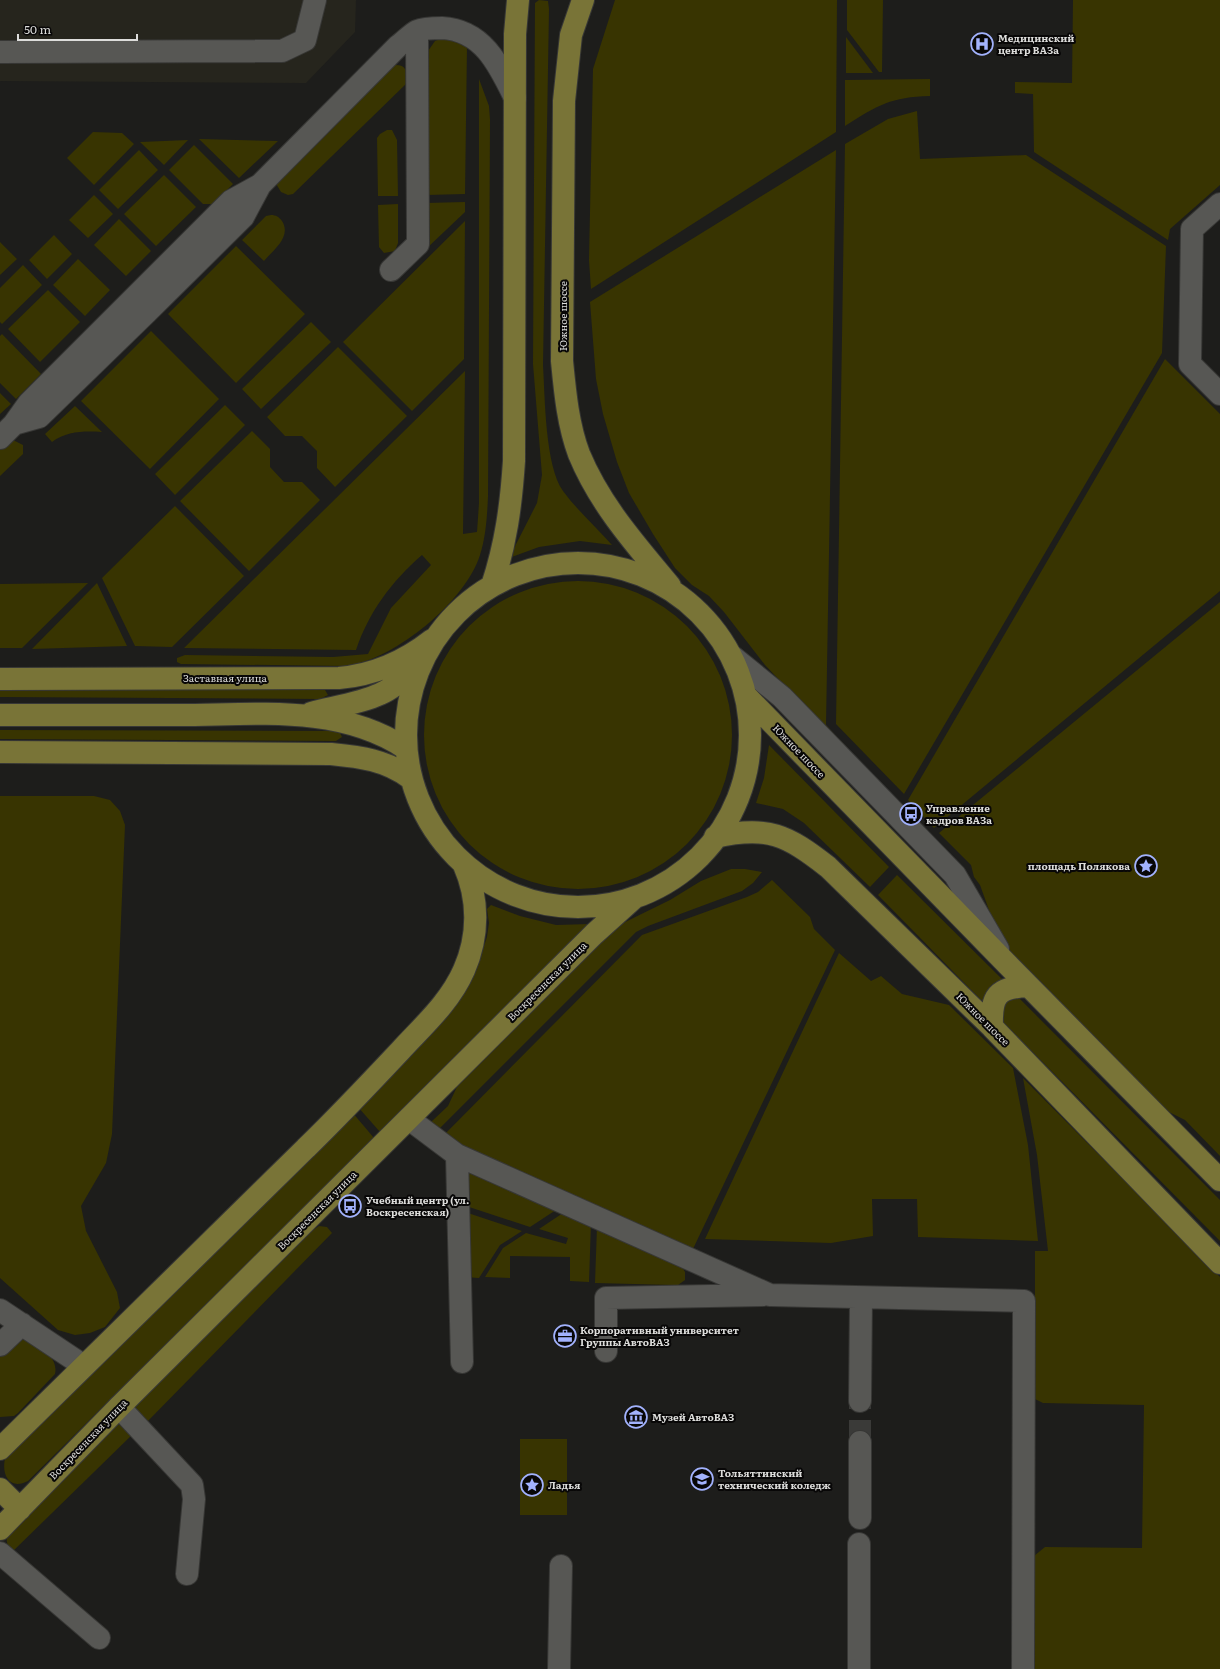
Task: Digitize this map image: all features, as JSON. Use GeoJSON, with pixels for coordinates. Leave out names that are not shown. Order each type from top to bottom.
{"type":"FeatureCollection","features":[{"type":"Feature","properties":{"kind":"main road"},"geometry":{"type":"LineString","coordinates":[[492,586],[508,530],[513,469],[514,34],[518,0]]}},
{"type":"Feature","properties":{"kind":"main road","name":"Южное шоссе"},"geometry":{"type":"LineString","coordinates":[[583,0],[571,35],[564,101],[562,361],[565,394],[579,453],[597,491],[620,526],[682,599]]}},
{"type":"Feature","properties":{"kind":"main road"},"geometry":{"type":"LineString","coordinates":[[579,562],[603,564],[655,581],[682,599],[718,636],[733,657],[742,677],[748,698],[751,734],[748,761],[741,790],[731,812],[715,836],[678,871],[638,895],[600,904],[577,906],[552,904],[525,898],[502,889],[464,865],[445,844],[429,822],[418,801],[410,778],[405,748],[406,716],[410,694],[422,661],[439,634],[475,598],[492,586],[518,574],[540,567],[579,562]]}},
{"type":"Feature","properties":{"kind":"main road","name":"Заставная улица"},"geometry":{"type":"LineString","coordinates":[[0,679],[356,677],[393,665],[416,653],[439,634]]}},
{"type":"Feature","properties":{"kind":"main road"},"geometry":{"type":"LineString","coordinates":[[302,715],[361,701],[381,694],[396,684],[422,661]]}},
{"type":"Feature","properties":{"kind":"main road","name":"Южное шоссе"},"geometry":{"type":"LineString","coordinates":[[748,698],[1028,986],[1201,1159],[1220,1180]]}},
{"type":"Feature","properties":{"kind":"main road"},"geometry":{"type":"LineString","coordinates":[[0,716],[302,715],[363,727],[386,736],[405,748]]}},
{"type":"Feature","properties":{"kind":"main road"},"geometry":{"type":"LineString","coordinates":[[0,752],[331,754],[380,761],[399,770],[410,778]]}},
{"type":"Feature","properties":{"kind":"main road","name":"Южное шоссе"},"geometry":{"type":"LineString","coordinates":[[715,836],[738,832],[760,832],[782,837],[800,845],[828,867],[992,1027],[1220,1263]]}},
{"type":"Feature","properties":{"kind":"main road"},"geometry":{"type":"LineString","coordinates":[[0,1447],[350,1104],[436,1012],[450,994],[463,971],[475,935],[476,913],[471,881],[464,865]]}},
{"type":"Feature","properties":{"kind":"main road","name":"Воскресенская улица"},"geometry":{"type":"LineString","coordinates":[[0,1529],[119,1407],[594,934],[638,895]]}},
{"type":"Feature","properties":{"kind":"main road"},"geometry":{"type":"LineString","coordinates":[[992,1027],[991,1010],[995,998],[1002,991],[1013,987],[1028,986]]}},
{"type":"Feature","properties":{"kind":"main road"},"geometry":{"type":"LineString","coordinates":[[0,1489],[20,1509]]}},
{"type":"Feature","properties":{"kind":"street"},"geometry":{"type":"LineString","coordinates":[[0,52],[282,50],[305,40],[315,0]]}},
{"type":"Feature","properties":{"kind":"street"},"geometry":{"type":"LineString","coordinates":[[7,431],[39,417],[147,312],[243,217],[260,185],[398,46],[417,32],[435,28],[456,29],[471,36],[490,52],[515,98]]}},
{"type":"Feature","properties":{"kind":"street"},"geometry":{"type":"LineString","coordinates":[[391,270],[418,244],[417,32]]}},
{"type":"Feature","properties":{"kind":"street"},"geometry":{"type":"LineString","coordinates":[[1220,204],[1192,229],[1190,364],[1220,394]]}},
{"type":"Feature","properties":{"kind":"street"},"geometry":{"type":"LineString","coordinates":[[733,657],[782,697],[955,875],[1007,964]]}},
{"type":"Feature","properties":{"kind":"street"},"geometry":{"type":"LineString","coordinates":[[409,1119],[457,1155],[770,1295]]}},
{"type":"Feature","properties":{"kind":"street"},"geometry":{"type":"LineString","coordinates":[[457,1155],[462,1362]]}},
{"type":"Feature","properties":{"kind":"street"},"geometry":{"type":"LineString","coordinates":[[1201,1159],[1220,1174]]}},
{"type":"Feature","properties":{"kind":"street"},"geometry":{"type":"LineString","coordinates":[[606,1351],[606,1298],[770,1295],[1024,1301],[1023,1669]]}},
{"type":"Feature","properties":{"kind":"street"},"geometry":{"type":"LineString","coordinates":[[860,1401],[861,1298]]}},
{"type":"Feature","properties":{"kind":"street"},"geometry":{"type":"LineString","coordinates":[[0,1310],[84,1366]]}},
{"type":"Feature","properties":{"kind":"street"},"geometry":{"type":"LineString","coordinates":[[0,1345],[22,1324]]}},
{"type":"Feature","properties":{"kind":"street"},"geometry":{"type":"LineString","coordinates":[[119,1407],[192,1485],[194,1499],[186,1574]]}},
{"type":"Feature","properties":{"kind":"street"},"geometry":{"type":"LineString","coordinates":[[860,1442],[860,1518]]}},
{"type":"Feature","properties":{"kind":"street"},"geometry":{"type":"LineString","coordinates":[[859,1544],[859,1669]]}},
{"type":"Feature","properties":{"kind":"street"},"geometry":{"type":"LineString","coordinates":[[0,1553],[99,1638]]}},
{"type":"Feature","properties":{"kind":"street"},"geometry":{"type":"LineString","coordinates":[[559,1669],[561,1566]]}},
{"type":"Feature","properties":{"kind":"shaded area"},"geometry":{"type":"Polygon","coordinates":[[[0,0],[356,0],[355,32],[306,83],[0,81],[0,0]]]}},
{"type":"Feature","properties":{"kind":"shaded area"},"geometry":{"type":"Polygon","coordinates":[[[539,0],[548,1],[549,9],[543,365],[545,412],[549,449],[557,480],[563,491],[580,512],[612,545],[580,541],[539,547],[509,558],[537,503],[542,475],[533,364],[535,3],[539,0]]]}},
{"type":"Feature","properties":{"kind":"shaded area"},"geometry":{"type":"Polygon","coordinates":[[[615,0],[837,0],[836,132],[591,289],[589,260],[593,69],[615,0]]]}},
{"type":"Feature","properties":{"kind":"shaded area"},"geometry":{"type":"Polygon","coordinates":[[[847,0],[883,0],[882,72],[879,72],[847,30],[847,0]]]}},
{"type":"Feature","properties":{"kind":"shaded area"},"geometry":{"type":"Polygon","coordinates":[[[1073,0],[1220,0],[1220,185],[1170,229],[1168,240],[1034,152],[1033,94],[1015,93],[1015,82],[1072,83],[1073,0]]]}},
{"type":"Feature","properties":{"kind":"shaded area"},"geometry":{"type":"Polygon","coordinates":[[[448,36],[467,46],[465,194],[426,195],[428,51],[435,41],[448,36]]]}},
{"type":"Feature","properties":{"kind":"shaded area"},"geometry":{"type":"Polygon","coordinates":[[[846,37],[873,73],[846,73],[846,37]]]}},
{"type":"Feature","properties":{"kind":"shaded area"},"geometry":{"type":"Polygon","coordinates":[[[393,65],[401,66],[405,69],[408,82],[293,194],[288,195],[281,192],[275,182],[393,65]]]}},
{"type":"Feature","properties":{"kind":"shaded area"},"geometry":{"type":"Polygon","coordinates":[[[479,79],[489,106],[490,120],[488,497],[484,541],[472,573],[460,591],[444,609],[426,625],[407,640],[387,652],[367,661],[348,666],[181,664],[177,662],[177,658],[185,655],[333,657],[368,654],[391,608],[431,565],[422,555],[400,576],[382,598],[367,623],[356,650],[184,648],[465,371],[463,534],[477,532],[479,503],[479,79]]]}},
{"type":"Feature","properties":{"kind":"shaded area"},"geometry":{"type":"Polygon","coordinates":[[[930,79],[930,96],[895,100],[876,108],[845,126],[845,80],[930,79]]]}},
{"type":"Feature","properties":{"kind":"shaded area"},"geometry":{"type":"Polygon","coordinates":[[[917,111],[920,159],[1026,155],[1166,246],[1162,353],[904,794],[836,724],[845,144],[888,119],[917,111]]]}},
{"type":"Feature","properties":{"kind":"shaded area"},"geometry":{"type":"Polygon","coordinates":[[[387,130],[392,130],[397,140],[398,196],[378,196],[377,138],[380,134],[387,130]]]}},
{"type":"Feature","properties":{"kind":"shaded area"},"geometry":{"type":"Polygon","coordinates":[[[93,132],[122,133],[134,144],[94,185],[67,158],[93,132]]]}},
{"type":"Feature","properties":{"kind":"shaded area"},"geometry":{"type":"Polygon","coordinates":[[[199,139],[278,141],[239,178],[199,139]]]}},
{"type":"Feature","properties":{"kind":"shaded area"},"geometry":{"type":"Polygon","coordinates":[[[188,140],[164,165],[140,142],[188,140]]]}},
{"type":"Feature","properties":{"kind":"shaded area"},"geometry":{"type":"Polygon","coordinates":[[[194,145],[233,184],[213,204],[203,204],[169,170],[194,145]]]}},
{"type":"Feature","properties":{"kind":"shaded area"},"geometry":{"type":"Polygon","coordinates":[[[139,150],[158,170],[118,209],[99,190],[139,150]]]}},
{"type":"Feature","properties":{"kind":"shaded area"},"geometry":{"type":"Polygon","coordinates":[[[836,150],[826,725],[890,794],[890,796],[765,665],[724,612],[709,596],[692,585],[675,568],[629,493],[617,462],[603,414],[596,379],[590,302],[836,150]]]}},
{"type":"Feature","properties":{"kind":"shaded area"},"geometry":{"type":"Polygon","coordinates":[[[164,175],[196,207],[156,246],[124,214],[164,175]]]}},
{"type":"Feature","properties":{"kind":"shaded area"},"geometry":{"type":"Polygon","coordinates":[[[94,195],[113,214],[88,238],[69,220],[94,195]]]}},
{"type":"Feature","properties":{"kind":"shaded area"},"geometry":{"type":"Polygon","coordinates":[[[465,202],[465,212],[426,249],[426,203],[465,202]]]}},
{"type":"Feature","properties":{"kind":"shaded area"},"geometry":{"type":"Polygon","coordinates":[[[398,204],[398,243],[395,251],[384,253],[379,247],[378,205],[398,204]]]}},
{"type":"Feature","properties":{"kind":"shaded area"},"geometry":{"type":"Polygon","coordinates":[[[271,215],[280,218],[285,232],[280,243],[264,261],[242,240],[266,216],[271,215]]]}},
{"type":"Feature","properties":{"kind":"shaded area"},"geometry":{"type":"Polygon","coordinates":[[[119,219],[151,251],[126,276],[94,245],[119,219]]]}},
{"type":"Feature","properties":{"kind":"shaded area"},"geometry":{"type":"Polygon","coordinates":[[[465,221],[464,359],[412,411],[343,342],[465,221]]]}},
{"type":"Feature","properties":{"kind":"shaded area"},"geometry":{"type":"Polygon","coordinates":[[[54,235],[72,254],[47,279],[29,260],[54,235]]]}},
{"type":"Feature","properties":{"kind":"shaded area"},"geometry":{"type":"Polygon","coordinates":[[[0,242],[17,259],[0,275],[0,242]]]}},
{"type":"Feature","properties":{"kind":"shaded area"},"geometry":{"type":"Polygon","coordinates":[[[236,246],[305,314],[236,383],[168,314],[236,246]]]}},
{"type":"Feature","properties":{"kind":"shaded area"},"geometry":{"type":"Polygon","coordinates":[[[78,259],[110,290],[85,316],[53,285],[78,259]]]}},
{"type":"Feature","properties":{"kind":"shaded area"},"geometry":{"type":"Polygon","coordinates":[[[23,265],[42,285],[2,324],[0,322],[0,288],[23,265]]]}},
{"type":"Feature","properties":{"kind":"shaded area"},"geometry":{"type":"Polygon","coordinates":[[[48,290],[80,322],[40,362],[8,329],[48,290]]]}},
{"type":"Feature","properties":{"kind":"shaded area"},"geometry":{"type":"Polygon","coordinates":[[[311,322],[331,342],[261,409],[242,389],[311,322]]]}},
{"type":"Feature","properties":{"kind":"shaded area"},"geometry":{"type":"Polygon","coordinates":[[[151,331],[219,399],[150,469],[81,401],[151,331]]]}},
{"type":"Feature","properties":{"kind":"shaded area"},"geometry":{"type":"Polygon","coordinates":[[[2,334],[41,374],[16,399],[0,383],[0,336],[2,334]]]}},
{"type":"Feature","properties":{"kind":"shaded area"},"geometry":{"type":"Polygon","coordinates":[[[338,347],[407,416],[335,487],[317,468],[317,451],[302,436],[285,436],[267,417],[338,347]]]}},
{"type":"Feature","properties":{"kind":"shaded area"},"geometry":{"type":"Polygon","coordinates":[[[1165,359],[1220,414],[1220,591],[934,828],[908,800],[1165,359]]]}},
{"type":"Feature","properties":{"kind":"shaded area"},"geometry":{"type":"Polygon","coordinates":[[[0,393],[11,404],[0,414],[0,393]]]}},
{"type":"Feature","properties":{"kind":"shaded area"},"geometry":{"type":"Polygon","coordinates":[[[225,405],[245,425],[175,495],[155,474],[225,405]]]}},
{"type":"Feature","properties":{"kind":"shaded area"},"geometry":{"type":"Polygon","coordinates":[[[75,406],[102,432],[82,432],[70,434],[58,438],[52,442],[45,434],[75,406]]]}},
{"type":"Feature","properties":{"kind":"shaded area"},"geometry":{"type":"Polygon","coordinates":[[[252,431],[270,449],[270,467],[284,482],[302,482],[320,500],[249,571],[180,501],[252,431]]]}},
{"type":"Feature","properties":{"kind":"shaded area"},"geometry":{"type":"Polygon","coordinates":[[[13,440],[23,445],[23,454],[0,476],[0,449],[7,442],[13,440]]]}},
{"type":"Feature","properties":{"kind":"shaded area"},"geometry":{"type":"Polygon","coordinates":[[[175,506],[244,576],[172,647],[135,646],[102,578],[175,506]]]}},
{"type":"Feature","properties":{"kind":"shaded area"},"geometry":{"type":"Polygon","coordinates":[[[563,581],[593,581],[623,587],[651,599],[676,616],[697,637],[714,662],[726,690],[732,720],[732,750],[726,780],[721,794],[706,821],[687,844],[664,863],[637,878],[623,883],[593,889],[563,889],[533,883],[505,871],[480,854],[459,833],[442,808],[430,780],[424,750],[424,720],[430,690],[442,662],[459,637],[480,616],[505,599],[533,587],[563,581]]]}},
{"type":"Feature","properties":{"kind":"shaded area"},"geometry":{"type":"Polygon","coordinates":[[[88,583],[22,648],[0,648],[0,584],[88,583]]]}},
{"type":"Feature","properties":{"kind":"shaded area"},"geometry":{"type":"Polygon","coordinates":[[[97,583],[127,646],[32,649],[97,583]]]}},
{"type":"Feature","properties":{"kind":"shaded area"},"geometry":{"type":"Polygon","coordinates":[[[1220,602],[1220,1156],[1185,1120],[1165,1110],[1002,946],[980,885],[974,877],[971,865],[939,833],[1220,602]]]}},
{"type":"Feature","properties":{"kind":"shaded area"},"geometry":{"type":"Polygon","coordinates":[[[0,688],[320,689],[325,690],[328,695],[320,699],[0,697],[0,688]]]}},
{"type":"Feature","properties":{"kind":"shaded area"},"geometry":{"type":"Polygon","coordinates":[[[0,730],[336,731],[340,733],[342,737],[336,741],[0,739],[0,730]]]}},
{"type":"Feature","properties":{"kind":"shaded area"},"geometry":{"type":"Polygon","coordinates":[[[769,745],[889,867],[870,887],[804,823],[783,809],[756,803],[764,778],[769,745]]]}},
{"type":"Feature","properties":{"kind":"shaded area"},"geometry":{"type":"Polygon","coordinates":[[[0,796],[94,796],[110,800],[120,811],[125,825],[112,1134],[106,1163],[81,1206],[86,1231],[117,1292],[120,1308],[105,1327],[90,1333],[75,1335],[58,1330],[0,1278],[0,796]]]}},
{"type":"Feature","properties":{"kind":"shaded area"},"geometry":{"type":"Polygon","coordinates":[[[731,869],[745,869],[762,872],[753,883],[742,891],[648,926],[636,932],[435,1133],[431,1122],[448,1106],[462,1076],[615,927],[670,900],[701,881],[731,869]]]}},
{"type":"Feature","properties":{"kind":"shaded area"},"geometry":{"type":"Polygon","coordinates":[[[897,875],[1006,983],[990,988],[986,994],[984,1003],[878,895],[897,875]]]}},
{"type":"Feature","properties":{"kind":"shaded area"},"geometry":{"type":"Polygon","coordinates":[[[772,880],[810,917],[814,929],[835,950],[692,1251],[442,1137],[642,935],[747,897],[758,892],[772,880]]]}},
{"type":"Feature","properties":{"kind":"shaded area"},"geometry":{"type":"Polygon","coordinates":[[[491,905],[520,916],[556,925],[590,924],[380,1132],[358,1107],[478,964],[487,937],[489,923],[487,909],[491,905]]]}},
{"type":"Feature","properties":{"kind":"shaded area"},"geometry":{"type":"Polygon","coordinates":[[[839,953],[871,981],[881,976],[902,994],[949,1005],[1013,1068],[1028,1145],[1038,1241],[918,1237],[917,1199],[872,1199],[873,1236],[831,1243],[705,1239],[839,953]]]}},
{"type":"Feature","properties":{"kind":"shaded area"},"geometry":{"type":"Polygon","coordinates":[[[1003,998],[1019,998],[1220,1200],[1220,1241],[999,1018],[1003,998]]]}},
{"type":"Feature","properties":{"kind":"shaded area"},"geometry":{"type":"Polygon","coordinates":[[[1023,1078],[1220,1277],[1220,1669],[1033,1669],[1034,1556],[1045,1547],[1142,1548],[1144,1405],[1043,1403],[1035,1399],[1035,1251],[1048,1251],[1037,1155],[1023,1078]]]}},
{"type":"Feature","properties":{"kind":"shaded area"},"geometry":{"type":"Polygon","coordinates":[[[352,1112],[374,1138],[28,1481],[21,1484],[11,1482],[5,1474],[4,1462],[6,1455],[352,1112]]]}},
{"type":"Feature","properties":{"kind":"shaded area"},"geometry":{"type":"Polygon","coordinates":[[[467,1167],[559,1208],[530,1227],[466,1206],[467,1167]]]}},
{"type":"Feature","properties":{"kind":"shaded area"},"geometry":{"type":"Polygon","coordinates":[[[566,1211],[591,1223],[589,1282],[570,1281],[570,1257],[510,1256],[510,1278],[485,1277],[503,1248],[526,1233],[566,1244],[568,1238],[539,1229],[566,1211]]]}},
{"type":"Feature","properties":{"kind":"shaded area"},"geometry":{"type":"Polygon","coordinates":[[[465,1212],[522,1231],[500,1245],[479,1278],[465,1277],[465,1212]]]}},
{"type":"Feature","properties":{"kind":"shaded area"},"geometry":{"type":"Polygon","coordinates":[[[319,1226],[327,1227],[332,1233],[145,1424],[134,1410],[135,1406],[300,1239],[319,1226]]]}},
{"type":"Feature","properties":{"kind":"shaded area"},"geometry":{"type":"Polygon","coordinates":[[[597,1227],[682,1267],[685,1272],[685,1280],[678,1285],[595,1283],[597,1227]]]}},
{"type":"Feature","properties":{"kind":"shaded area"},"geometry":{"type":"Polygon","coordinates":[[[26,1338],[51,1357],[54,1362],[55,1374],[18,1413],[14,1416],[0,1417],[0,1353],[13,1340],[26,1338]]]}},
{"type":"Feature","properties":{"kind":"shaded area"},"geometry":{"type":"Polygon","coordinates":[[[118,1422],[135,1432],[9,1555],[6,1535],[118,1422]]]}},
{"type":"Feature","properties":{"kind":"shaded area"},"geometry":{"type":"Polygon","coordinates":[[[520,1439],[567,1439],[567,1515],[520,1515],[520,1439]]]}},
{"type":"Feature","properties":{"kind":"tunnel"},"geometry":{"type":"LineString","coordinates":[[860,1401],[860,1442]]}},
{"type":"Feature","properties":{"kind":"place","name":"Медицинский центр ВАЗа"},"geometry":{"type":"Point","coordinates":[982,44]}},
{"type":"Feature","properties":{"kind":"place","name":"Управление кадров ВАЗа"},"geometry":{"type":"Point","coordinates":[911,814]}},
{"type":"Feature","properties":{"kind":"place","name":"площадь Полякова"},"geometry":{"type":"Point","coordinates":[1146,866]}},
{"type":"Feature","properties":{"kind":"place","name":"Учебный центр (ул. Воскресенская)"},"geometry":{"type":"Point","coordinates":[350,1206]}},
{"type":"Feature","properties":{"kind":"place","name":"Корпоративный университет Группы АвтоВАЗ"},"geometry":{"type":"Point","coordinates":[565,1336]}},
{"type":"Feature","properties":{"kind":"place","name":"Музей АвтоВАЗ"},"geometry":{"type":"Point","coordinates":[636,1417]}},
{"type":"Feature","properties":{"kind":"place","name":"Тольяттинский технический коледж"},"geometry":{"type":"Point","coordinates":[702,1479]}},
{"type":"Feature","properties":{"kind":"place","name":"Ладья"},"geometry":{"type":"Point","coordinates":[532,1485]}}]}
